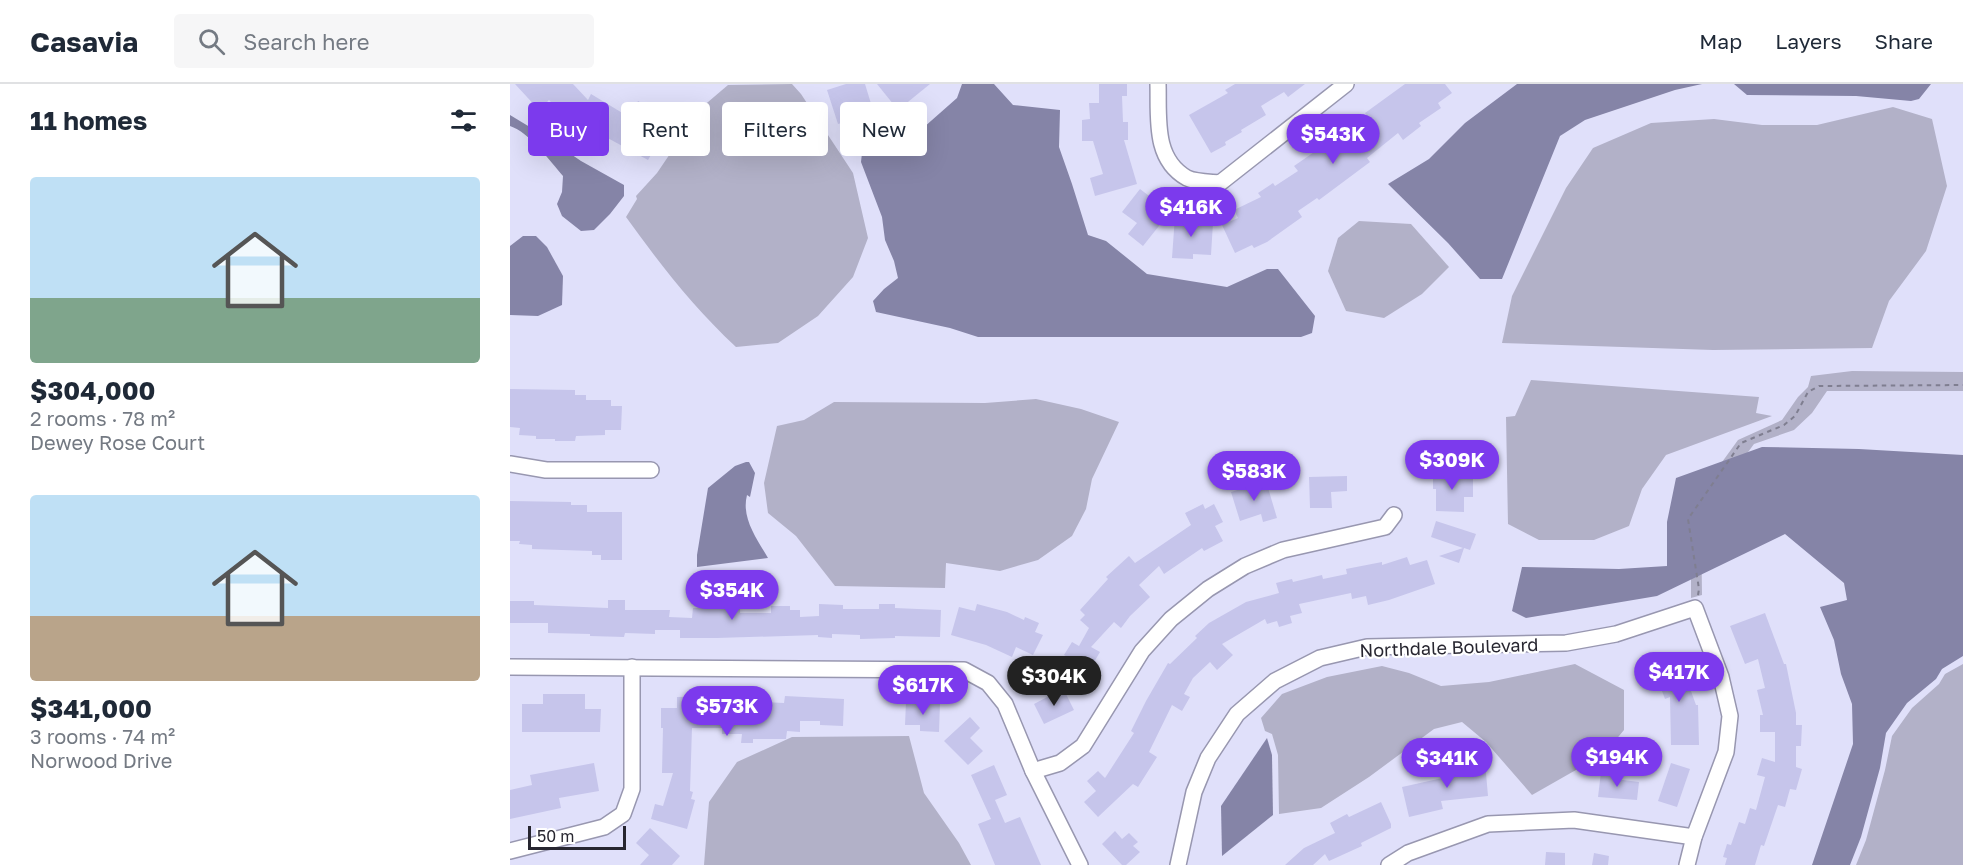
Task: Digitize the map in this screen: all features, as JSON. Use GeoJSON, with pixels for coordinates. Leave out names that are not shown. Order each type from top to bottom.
{"type":"FeatureCollection","features":[{"type":"Feature","properties":{"kind":"street"},"geometry":{"type":"LineString","coordinates":[[1158,84],[1159,133],[1167,162],[1188,179],[1220,183],[1346,84]]}},
{"type":"Feature","properties":{"kind":"street"},"geometry":{"type":"LineString","coordinates":[[510,464],[546,470],[651,470]]}},
{"type":"Feature","properties":{"kind":"street"},"geometry":{"type":"LineString","coordinates":[[1034,771],[1060,763],[1083,746],[1142,651],[1172,619],[1208,589],[1245,566],[1283,550],[1385,527],[1394,515]]}},
{"type":"Feature","properties":{"kind":"street","name":"Northdale Boulevard"},"geometry":{"type":"LineString","coordinates":[[1178,865],[1194,792],[1208,758],[1237,714],[1275,681],[1320,658],[1367,646],[1566,643],[1616,634],[1695,608],[1721,677],[1730,716],[1726,752],[1694,837]]}},
{"type":"Feature","properties":{"kind":"street"},"geometry":{"type":"LineString","coordinates":[[510,667],[964,670],[988,683],[1005,704],[1034,771],[1080,865]]}},
{"type":"Feature","properties":{"kind":"street"},"geometry":{"type":"LineString","coordinates":[[510,851],[604,827],[623,814],[632,789],[632,667]]}},
{"type":"Feature","properties":{"kind":"street"},"geometry":{"type":"LineString","coordinates":[[1389,865],[1408,853],[1488,824],[1574,820],[1694,837],[1687,865]]}},
{"type":"Feature","properties":{"kind":"path"},"geometry":{"type":"LineString","coordinates":[[1698,583],[1688,519],[1741,443],[1784,425],[1794,416],[1808,392],[1819,386],[1963,385]]}},
{"type":"Feature","properties":{"kind":"shaded area"},"geometry":{"type":"Polygon","coordinates":[[[792,84],[806,102],[722,102],[722,156],[828,156],[828,135],[853,173],[868,238],[853,277],[818,316],[778,343],[736,347],[678,285],[626,217],[637,199],[636,196],[669,156],[710,156],[710,102],[708,102],[728,85],[792,84]]]}},
{"type":"Feature","properties":{"kind":"shaded area"},"geometry":{"type":"Polygon","coordinates":[[[962,84],[994,84],[1013,105],[1060,110],[1059,147],[1088,235],[1106,241],[1147,274],[1227,287],[1267,269],[1278,269],[1315,316],[1312,333],[1301,337],[978,337],[950,328],[876,312],[873,301],[898,278],[885,240],[882,217],[861,162],[862,156],[927,156],[927,124],[957,98],[962,84]]]}},
{"type":"Feature","properties":{"kind":"shaded area"},"geometry":{"type":"Polygon","coordinates":[[[1517,84],[1702,84],[1675,90],[1585,120],[1560,136],[1502,279],[1480,279],[1448,243],[1388,184],[1429,159],[1465,123],[1517,84]]]}},
{"type":"Feature","properties":{"kind":"shaded area"},"geometry":{"type":"Polygon","coordinates":[[[1734,84],[1931,84],[1919,99],[1911,101],[1856,96],[1747,95],[1734,84]]]}},
{"type":"Feature","properties":{"kind":"shaded area"},"geometry":{"type":"Polygon","coordinates":[[[1893,107],[1932,119],[1947,186],[1926,251],[1889,301],[1872,348],[1713,350],[1502,343],[1512,296],[1566,188],[1593,148],[1651,123],[1714,119],[1762,125],[1817,125],[1893,107]]]}},
{"type":"Feature","properties":{"kind":"shaded area"},"geometry":{"type":"Polygon","coordinates":[[[510,115],[528,126],[528,138],[517,129],[510,126],[510,115]]]}},
{"type":"Feature","properties":{"kind":"shaded area"},"geometry":{"type":"Polygon","coordinates":[[[547,156],[574,156],[624,185],[624,196],[594,230],[581,231],[562,216],[557,204],[562,192],[563,176],[547,156]]]}},
{"type":"Feature","properties":{"kind":"shaded area"},"geometry":{"type":"Polygon","coordinates":[[[1359,221],[1411,224],[1449,267],[1422,294],[1384,318],[1346,311],[1328,271],[1338,238],[1359,221]]]}},
{"type":"Feature","properties":{"kind":"shaded area"},"geometry":{"type":"Polygon","coordinates":[[[523,236],[536,236],[547,247],[563,276],[562,305],[538,316],[510,315],[510,246],[523,236]]]}},
{"type":"Feature","properties":{"kind":"shaded area"},"geometry":{"type":"Polygon","coordinates":[[[1852,371],[1963,372],[1963,391],[1827,391],[1812,413],[1794,430],[1754,444],[1701,516],[1702,595],[1691,598],[1691,570],[1683,516],[1738,440],[1782,420],[1808,387],[1811,376],[1852,371]]]}},
{"type":"Feature","properties":{"kind":"shaded area"},"geometry":{"type":"Polygon","coordinates":[[[1531,380],[1759,397],[1756,413],[1772,416],[1666,455],[1642,489],[1629,526],[1594,540],[1539,540],[1508,524],[1506,417],[1515,416],[1531,380]]]}},
{"type":"Feature","properties":{"kind":"shaded area"},"geometry":{"type":"Polygon","coordinates":[[[1036,399],[1081,409],[1119,422],[1092,479],[1086,509],[1072,536],[1038,560],[1000,571],[946,563],[945,588],[835,586],[796,536],[768,513],[764,483],[777,426],[804,420],[834,402],[985,403],[1036,399]]]}},
{"type":"Feature","properties":{"kind":"shaded area"},"geometry":{"type":"Polygon","coordinates":[[[1762,447],[1859,449],[1963,455],[1963,656],[1942,669],[1936,679],[1907,703],[1886,733],[1880,768],[1861,837],[1850,865],[1812,865],[1853,744],[1852,704],[1841,674],[1834,640],[1820,607],[1847,600],[1844,583],[1785,534],[1657,596],[1526,618],[1512,611],[1522,567],[1619,569],[1667,566],[1667,522],[1676,478],[1762,447]]]}},
{"type":"Feature","properties":{"kind":"shaded area"},"geometry":{"type":"Polygon","coordinates":[[[749,462],[755,473],[750,497],[747,495],[746,512],[751,528],[768,558],[697,567],[708,488],[735,466],[749,462]]]}},
{"type":"Feature","properties":{"kind":"shaded area"},"geometry":{"type":"Polygon","coordinates":[[[1575,664],[1624,690],[1624,730],[1604,754],[1532,795],[1486,742],[1462,722],[1434,729],[1369,777],[1321,808],[1279,814],[1278,755],[1272,734],[1265,731],[1261,718],[1282,694],[1327,677],[1382,666],[1409,673],[1441,686],[1489,682],[1575,664]]]}},
{"type":"Feature","properties":{"kind":"shaded area"},"geometry":{"type":"Polygon","coordinates":[[[1963,664],[1963,865],[1856,865],[1866,840],[1892,736],[1912,708],[1939,684],[1945,674],[1963,664]]]}},
{"type":"Feature","properties":{"kind":"shaded area"},"geometry":{"type":"Polygon","coordinates":[[[909,736],[924,793],[959,843],[971,865],[704,865],[709,802],[737,762],[792,737],[909,736]]]}},
{"type":"Feature","properties":{"kind":"shaded area"},"geometry":{"type":"Polygon","coordinates":[[[1267,738],[1272,755],[1273,815],[1222,856],[1221,806],[1267,738]]]}},
{"type":"Feature","properties":{"kind":"building"},"geometry":{"type":"Polygon","coordinates":[[[515,84],[573,84],[588,100],[591,94],[604,102],[551,102],[549,100],[532,102],[515,84]]]}},
{"type":"Feature","properties":{"kind":"building"},"geometry":{"type":"Polygon","coordinates":[[[846,84],[865,84],[870,102],[840,102],[840,123],[838,124],[827,90],[846,84]]]}},
{"type":"Feature","properties":{"kind":"building"},"geometry":{"type":"Polygon","coordinates":[[[877,84],[930,84],[908,102],[892,102],[877,84]]]}},
{"type":"Feature","properties":{"kind":"building"},"geometry":{"type":"Polygon","coordinates":[[[1099,84],[1127,84],[1127,96],[1122,96],[1123,122],[1128,122],[1128,140],[1124,140],[1137,184],[1095,196],[1090,178],[1103,174],[1093,141],[1082,141],[1082,120],[1090,119],[1089,103],[1099,103],[1099,84]]]}},
{"type":"Feature","properties":{"kind":"building"},"geometry":{"type":"Polygon","coordinates":[[[1235,84],[1305,84],[1288,97],[1284,92],[1261,106],[1266,115],[1225,142],[1226,145],[1211,153],[1189,115],[1228,93],[1225,90],[1235,84]]]}},
{"type":"Feature","properties":{"kind":"building"},"geometry":{"type":"Polygon","coordinates":[[[1405,84],[1445,84],[1452,93],[1438,103],[1441,108],[1419,123],[1421,126],[1403,140],[1398,133],[1367,158],[1370,162],[1319,200],[1317,198],[1298,211],[1302,217],[1267,242],[1254,248],[1252,245],[1235,253],[1222,225],[1238,218],[1234,210],[1261,197],[1258,193],[1273,183],[1275,186],[1298,171],[1294,166],[1345,128],[1349,134],[1369,119],[1365,113],[1405,84]]]}},
{"type":"Feature","properties":{"kind":"building"},"geometry":{"type":"Polygon","coordinates":[[[609,105],[621,112],[621,145],[609,139],[609,105]]]}},
{"type":"Feature","properties":{"kind":"building"},"geometry":{"type":"Polygon","coordinates":[[[1140,189],[1170,212],[1143,246],[1128,234],[1137,223],[1122,212],[1140,189]]]}},
{"type":"Feature","properties":{"kind":"building"},"geometry":{"type":"Polygon","coordinates":[[[1175,216],[1196,217],[1196,222],[1213,223],[1211,255],[1193,254],[1193,259],[1172,258],[1175,216]]]}},
{"type":"Feature","properties":{"kind":"building"},"geometry":{"type":"Polygon","coordinates":[[[510,389],[575,390],[575,395],[586,395],[586,400],[611,400],[611,406],[622,406],[621,430],[605,430],[605,435],[576,436],[575,441],[536,439],[536,436],[519,435],[520,428],[510,427],[510,389]]]}},
{"type":"Feature","properties":{"kind":"building"},"geometry":{"type":"Polygon","coordinates":[[[1433,474],[1473,475],[1473,497],[1464,497],[1464,512],[1436,511],[1433,474]]]}},
{"type":"Feature","properties":{"kind":"building"},"geometry":{"type":"Polygon","coordinates":[[[1347,476],[1347,491],[1331,492],[1332,508],[1310,508],[1309,477],[1347,476]]]}},
{"type":"Feature","properties":{"kind":"building"},"geometry":{"type":"Polygon","coordinates":[[[1266,481],[1277,518],[1263,522],[1261,514],[1240,521],[1231,492],[1266,481]]]}},
{"type":"Feature","properties":{"kind":"building"},"geometry":{"type":"Polygon","coordinates":[[[510,501],[571,502],[571,505],[587,505],[587,512],[622,512],[622,560],[601,560],[601,555],[592,555],[592,551],[532,549],[532,545],[510,541],[510,501]]]}},
{"type":"Feature","properties":{"kind":"building"},"geometry":{"type":"Polygon","coordinates":[[[1203,504],[1205,509],[1214,504],[1223,522],[1215,526],[1223,541],[1204,551],[1202,548],[1164,574],[1159,566],[1139,585],[1150,597],[1121,628],[1114,622],[1091,647],[1100,652],[1083,681],[1064,672],[1071,659],[1064,655],[1072,642],[1079,646],[1089,628],[1080,620],[1085,615],[1080,610],[1108,579],[1106,577],[1129,556],[1135,563],[1191,525],[1185,513],[1203,504]]]}},
{"type":"Feature","properties":{"kind":"building"},"geometry":{"type":"Polygon","coordinates":[[[1436,521],[1476,534],[1470,550],[1464,548],[1459,563],[1439,556],[1463,548],[1431,537],[1436,521]]]}},
{"type":"Feature","properties":{"kind":"building"},"geometry":{"type":"Polygon","coordinates":[[[1407,557],[1410,565],[1427,560],[1435,584],[1368,605],[1366,596],[1352,599],[1351,593],[1299,604],[1302,613],[1290,616],[1292,623],[1279,627],[1277,621],[1267,624],[1265,619],[1222,644],[1233,655],[1217,670],[1210,662],[1193,678],[1184,694],[1190,697],[1182,711],[1172,705],[1149,752],[1157,757],[1138,787],[1133,784],[1098,817],[1084,802],[1096,791],[1087,781],[1098,771],[1105,778],[1134,733],[1131,731],[1168,663],[1170,664],[1197,638],[1195,636],[1209,623],[1246,602],[1279,593],[1276,583],[1292,579],[1293,582],[1322,575],[1323,579],[1347,574],[1346,569],[1382,562],[1382,565],[1407,557]]]}},
{"type":"Feature","properties":{"kind":"building"},"geometry":{"type":"Polygon","coordinates":[[[608,600],[625,600],[625,610],[670,610],[669,617],[692,618],[693,608],[740,606],[740,613],[771,613],[771,606],[790,606],[790,610],[800,610],[800,617],[819,616],[819,604],[843,605],[843,609],[879,609],[879,604],[895,604],[895,608],[941,610],[940,637],[895,636],[895,638],[860,639],[860,635],[832,634],[832,638],[818,637],[818,635],[680,638],[680,630],[655,630],[655,634],[625,633],[624,637],[590,636],[590,634],[548,633],[548,623],[510,623],[510,601],[534,601],[534,605],[608,608],[608,600]]]}},
{"type":"Feature","properties":{"kind":"building"},"geometry":{"type":"Polygon","coordinates":[[[977,604],[1039,623],[1035,632],[1043,635],[1033,655],[1016,647],[1012,657],[986,645],[951,635],[959,607],[975,611],[977,604]]]}},
{"type":"Feature","properties":{"kind":"building"},"geometry":{"type":"Polygon","coordinates":[[[1765,613],[1784,664],[1786,664],[1796,713],[1796,725],[1802,725],[1801,746],[1796,746],[1796,767],[1802,769],[1796,790],[1790,789],[1785,807],[1778,805],[1755,865],[1725,865],[1727,858],[1723,857],[1727,844],[1731,845],[1739,822],[1745,824],[1750,808],[1756,810],[1765,777],[1757,775],[1762,758],[1775,762],[1775,732],[1760,732],[1760,715],[1763,715],[1757,690],[1765,688],[1758,659],[1745,664],[1730,626],[1765,613]]]}},
{"type":"Feature","properties":{"kind":"building"},"geometry":{"type":"Polygon","coordinates":[[[1678,655],[1696,705],[1698,705],[1699,745],[1671,745],[1670,697],[1665,699],[1656,675],[1662,673],[1658,662],[1678,655]]]}},
{"type":"Feature","properties":{"kind":"building"},"geometry":{"type":"Polygon","coordinates":[[[1065,692],[1074,710],[1044,724],[1034,704],[1053,694],[1055,697],[1065,692]]]}},
{"type":"Feature","properties":{"kind":"building"},"geometry":{"type":"Polygon","coordinates":[[[543,694],[585,694],[585,709],[601,709],[600,732],[522,732],[522,704],[543,704],[543,694]]]}},
{"type":"Feature","properties":{"kind":"building"},"geometry":{"type":"Polygon","coordinates":[[[742,696],[742,712],[763,712],[763,702],[784,703],[785,696],[844,699],[843,726],[820,725],[820,721],[800,721],[800,732],[787,731],[786,739],[753,739],[753,743],[741,743],[742,734],[722,734],[722,728],[692,728],[690,791],[693,792],[691,799],[695,800],[687,829],[651,819],[655,804],[663,806],[673,773],[662,773],[661,708],[677,708],[677,697],[742,696]]]}},
{"type":"Feature","properties":{"kind":"building"},"geometry":{"type":"Polygon","coordinates":[[[906,702],[940,703],[939,732],[920,731],[920,725],[905,725],[906,702]]]}},
{"type":"Feature","properties":{"kind":"building"},"geometry":{"type":"Polygon","coordinates":[[[970,717],[980,728],[970,738],[983,751],[968,765],[944,741],[970,717]]]}},
{"type":"Feature","properties":{"kind":"building"},"geometry":{"type":"Polygon","coordinates":[[[1485,762],[1488,796],[1441,801],[1443,809],[1409,817],[1402,787],[1447,777],[1445,766],[1485,762]]]}},
{"type":"Feature","properties":{"kind":"building"},"geometry":{"type":"Polygon","coordinates":[[[594,763],[599,791],[559,798],[561,808],[510,819],[510,790],[532,785],[530,775],[594,763]]]}},
{"type":"Feature","properties":{"kind":"building"},"geometry":{"type":"Polygon","coordinates":[[[1671,763],[1690,769],[1677,807],[1658,801],[1671,763]]]}},
{"type":"Feature","properties":{"kind":"building"},"geometry":{"type":"Polygon","coordinates":[[[994,765],[1007,795],[995,800],[1005,823],[1020,817],[1041,865],[995,865],[978,824],[991,819],[971,775],[994,765]]]}},
{"type":"Feature","properties":{"kind":"building"},"geometry":{"type":"Polygon","coordinates":[[[1601,772],[1615,773],[1615,779],[1639,782],[1637,800],[1598,797],[1601,772]]]}},
{"type":"Feature","properties":{"kind":"building"},"geometry":{"type":"Polygon","coordinates":[[[1381,802],[1391,828],[1361,843],[1362,846],[1329,861],[1325,854],[1313,865],[1285,865],[1304,848],[1335,833],[1330,823],[1347,814],[1349,817],[1381,802]]]}},
{"type":"Feature","properties":{"kind":"building"},"geometry":{"type":"Polygon","coordinates":[[[650,828],[680,856],[672,865],[640,865],[649,855],[636,843],[650,828]]]}},
{"type":"Feature","properties":{"kind":"building"},"geometry":{"type":"Polygon","coordinates":[[[1115,831],[1122,839],[1129,833],[1138,842],[1133,846],[1140,852],[1126,865],[1122,865],[1102,844],[1115,831]]]}},
{"type":"Feature","properties":{"kind":"building"},"geometry":{"type":"Polygon","coordinates":[[[1546,852],[1565,853],[1565,865],[1545,865],[1546,852]]]}},
{"type":"Feature","properties":{"kind":"building"},"geometry":{"type":"Polygon","coordinates":[[[1594,853],[1609,856],[1608,865],[1592,865],[1594,853]]]}}]}
